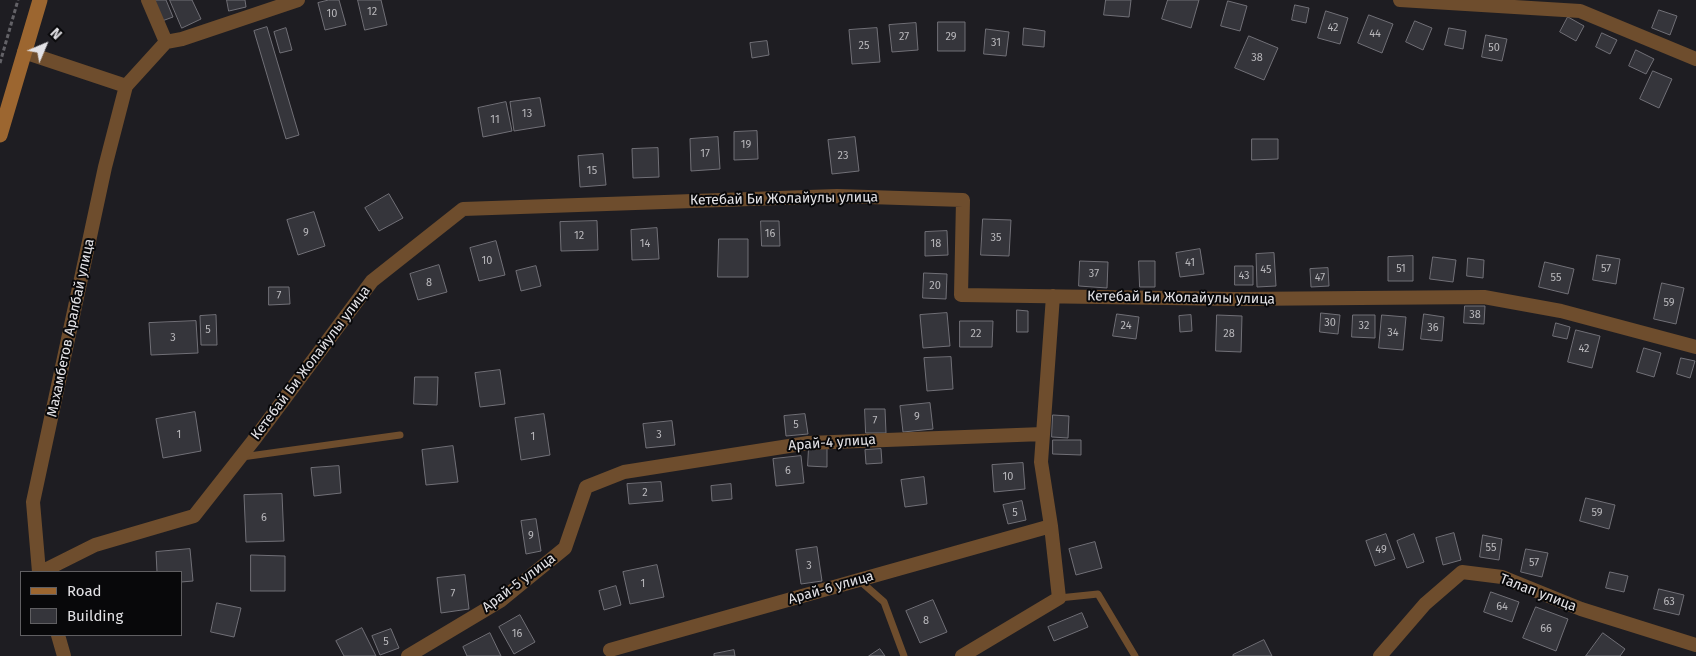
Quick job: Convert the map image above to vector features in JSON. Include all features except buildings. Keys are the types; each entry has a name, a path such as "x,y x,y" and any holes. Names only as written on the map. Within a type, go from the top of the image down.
{"street":[{"path":"0,135 40,0"},
{"path":"148,0 166,42"},
{"path":"24,52 126,86 166,42 182,39 298,0"},
{"path":"1400,0 1567,5 1696,60"},
{"name":"Махамбетов Аралбай улица","path":"40,571 33,502 105,167 126,86"},
{"name":"Кетебай Би Жолайулы улица","path":"42,571 96,545 194,516 240,458 372,281 463,209 838,196 963,200 961,295 1236,299 1484,297 1561,311 1696,348"},
{"path":"962,656 1059,598 1052,526 1041,462 1054,296"},
{"name":"Арай-4 улица","path":"624,472 808,443 1043,434"},
{"name":"Арай-5 улица","path":"408,656 500,601 565,548 586,486 624,472"},
{"name":"Арай-6 улица","path":"610,650 1052,526"},
{"name":"Талап улица","path":"1380,656 1425,604 1462,572 1502,577 1581,609 1696,645"},
{"path":"58,636 64,656"}],"lane":[{"path":"240,458 400,435"},
{"path":"859,580 884,602 904,656"},
{"path":"1059,598 1098,594 1135,656"}],"path":[{"path":"0,63 18,0"}]}
